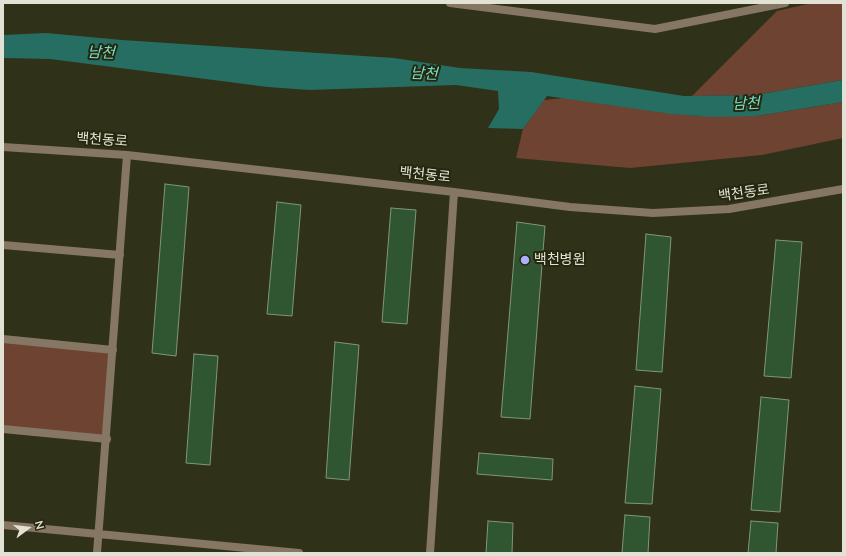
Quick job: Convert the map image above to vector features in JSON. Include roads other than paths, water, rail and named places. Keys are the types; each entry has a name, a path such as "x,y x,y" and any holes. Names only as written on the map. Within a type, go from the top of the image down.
{"street":[{"path":"450,3 655,29 779,4"},
{"name":"백천동로","path":"3,147 127,155 454,192 570,207 653,214 729,209 843,189"},
{"path":"97,553 107,439 127,155"},
{"path":"430,553 454,192"},
{"path":"3,245 120,255"},
{"path":"3,339 113,350"},
{"path":"3,429 107,439"},
{"path":"3,525 299,553"}],"water":[{"name":"남천","path":"46,33 122,40 394,58 460,68 531,72 684,96 755,95 843,80 843,102 757,116 714,117 672,114 547,96 523,129 488,128 499,109 498,91 456,85 309,90 268,87 50,59 3,58 3,35"}],"place":[{"name":"백천병원","path":"525,260"}]}
